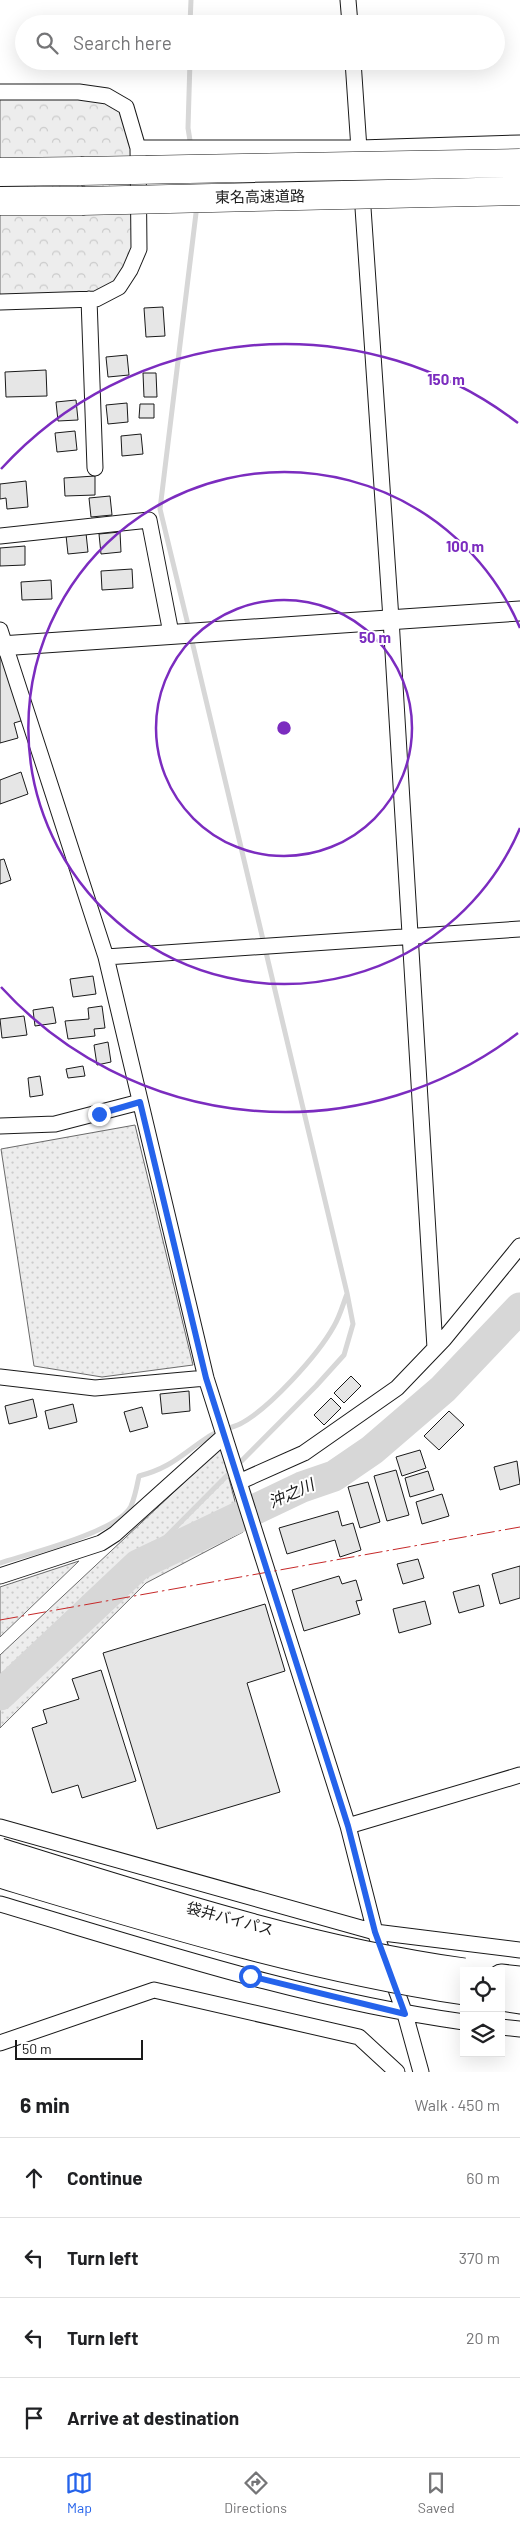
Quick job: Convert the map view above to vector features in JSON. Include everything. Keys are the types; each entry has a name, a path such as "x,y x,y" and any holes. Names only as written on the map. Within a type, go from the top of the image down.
{"highway":[{"name":"東名高速道路","path":"0,172 520,163"},
{"name":"東名高速道路","path":"0,201 82,201 520,191"},
{"name":"袋井バイパス","path":"0,1851 232,1921 367,1955 460,1970"},
{"name":"袋井バイパス","path":"0,1875 225,1942 367,1975 460,1991"},
{"path":"505,1977 520,1979"},
{"path":"505,1999 520,2001"}],"street":[{"path":"348,0 349,15"},
{"path":"354,70 391,619 436,1348"},
{"path":"0,92 79,92 107,96 126,108 138,148 139,249 130,270 119,287 96,298 0,302"},
{"path":"138,148 360,148 520,143"},
{"path":"89,299 95,468"},
{"path":"0,536 149,520 174,633"},
{"path":"421,2072 405,2014 375,1932 348,1826 206,1378 106,957 2,640 174,633 520,611"},
{"path":"106,957 520,929"},
{"path":"0,1126 55,1124 140,1102"},
{"path":"239,1482 304,1453 398,1388 436,1348 520,1246"},
{"path":"0,1377 95,1388 206,1378"},
{"path":"0,1576 101,1543 115,1534 224,1436"},
{"path":"348,1826 520,1775"},
{"path":"0,1827 375,1932 520,1950"},
{"path":"0,1904 250,1976 405,2014 460,2021"},
{"path":"0,2043 154,1990 359,2037 397,2072"},
{"path":"505,2027 520,2029"}],"green space":[{"path":"0,92 107,96 129,119 139,249 119,287 96,299 0,302"},
{"path":"135,1125 193,1365 102,1377 34,1366 1,1149"},
{"path":"221,1448 243,1532 146,1583 0,1728 0,1655"},
{"path":"79,1561 0,1637 0,1587"}],"building":[{"path":"163,307 165,336 146,337 144,308"},
{"path":"127,355 129,375 108,377 106,357"},
{"path":"46,370 47,396 6,397 5,372"},
{"path":"143,373 156,373 157,397 144,397"},
{"path":"76,400 78,420 58,421 56,402"},
{"path":"127,403 128,422 108,424 106,405"},
{"path":"140,404 154,404 154,418 139,418"},
{"path":"75,431 77,450 57,452 55,433"},
{"path":"141,434 143,454 122,456 121,436"},
{"path":"95,476 95,495 65,496 64,478"},
{"path":"26,481 28,507 7,509 6,498 0,499 0,484"},
{"path":"110,496 112,515 91,517 89,498"},
{"path":"120,532 121,552 101,554 99,534"},
{"path":"86,533 88,552 68,554 66,535"},
{"path":"25,546 25,565 0,566 0,548"},
{"path":"132,569 133,588 102,590 101,571"},
{"path":"51,580 52,599 22,600 21,582"},
{"path":"0,654 24,720 14,723 18,738 0,743"},
{"path":"21,772 28,794 0,804 0,780"},
{"path":"4,859 11,880 0,884 0,860"},
{"path":"93,976 96,994 73,997 70,979"},
{"path":"102,1006 105,1028 94,1029 95,1036 68,1039 65,1021 89,1019 88,1008"},
{"path":"53,1007 56,1023 35,1026 33,1010"},
{"path":"24,1016 27,1035 2,1038 0,1019"},
{"path":"108,1042 111,1062 97,1065 94,1045"},
{"path":"83,1066 85,1076 68,1078 66,1069"},
{"path":"40,1076 43,1095 30,1097 28,1078"},
{"path":"351,1376 361,1386 344,1403 334,1393"},
{"path":"189,1391 190,1411 162,1414 160,1394"},
{"path":"331,1398 341,1408 324,1425 314,1415"},
{"path":"33,1399 37,1417 9,1424 5,1406"},
{"path":"73,1404 77,1422 49,1429 45,1411"},
{"path":"142,1407 148,1427 130,1432 124,1412"},
{"path":"449,1411 464,1425 439,1450 424,1436"},
{"path":"420,1450 426,1468 402,1476 396,1457"},
{"path":"517,1461 520,1484 500,1490 494,1467"},
{"path":"396,1470 409,1515 387,1521 374,1476"},
{"path":"428,1471 434,1490 410,1497 405,1478"},
{"path":"368,1482 380,1522 360,1528 348,1487"},
{"path":"442,1494 449,1516 422,1524 416,1502"},
{"path":"338,1511 342,1526 353,1523 361,1550 340,1557 335,1540 287,1554 279,1528"},
{"path":"418,1559 424,1578 403,1584 397,1564"},
{"path":"520,1566 520,1598 500,1604 492,1574"},
{"path":"339,1576 342,1584 356,1580 362,1600 356,1601 360,1614 304,1631 292,1590"},
{"path":"479,1585 484,1606 459,1613 453,1592"},
{"path":"425,1601 431,1624 399,1633 393,1609"},
{"path":"265,1604 285,1671 247,1683 280,1792 157,1829 103,1653"},
{"path":"101,1670 136,1781 82,1798 78,1785 52,1793 32,1728 47,1723 43,1710 79,1699 72,1679"}],"waterway":[{"path":"190,15 191,0"},
{"path":"190,70 188,128 191,147"},
{"path":"189,629 160,509 197,205"},
{"path":"138,1565 316,1386 344,1355 353,1324 191,637"},
{"path":"0,1563 71,1541 109,1525 123,1516 131,1506 139,1476 168,1465 212,1435 252,1417 292,1380 317,1351 336,1322 347,1294"},
{"name":"沖之川","path":"0,1695 138,1565 302,1487 334,1476 372,1450 443,1389 520,1308"}],"power":[{"path":"0,1620 520,1527"}],"route":[{"path":"99,1114 140,1102 206,1378 348,1826 375,1932 405,2014 250,1976"}]}
